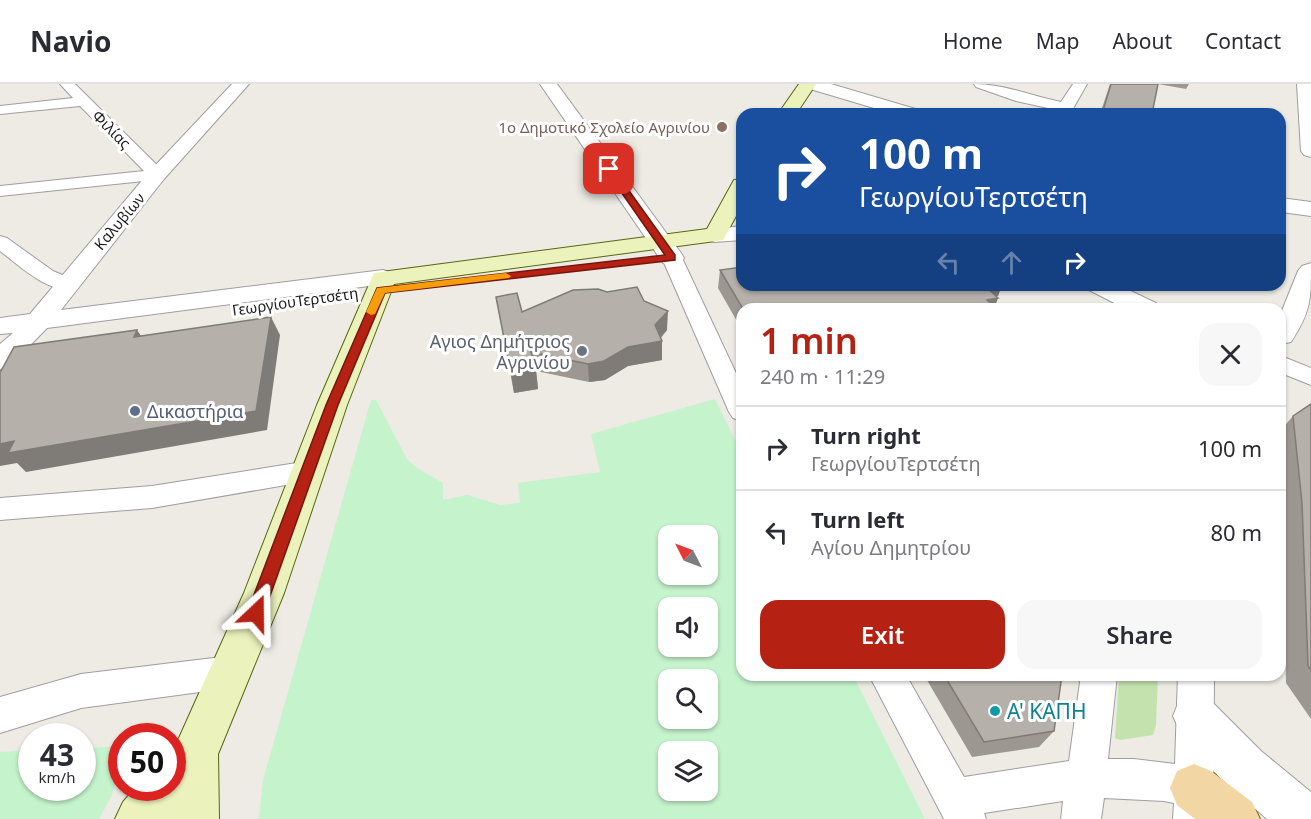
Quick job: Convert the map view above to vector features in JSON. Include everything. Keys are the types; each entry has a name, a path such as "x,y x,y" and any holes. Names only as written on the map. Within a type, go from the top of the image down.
{"main road":[{"path":"791,108 808,84"},
{"path":"732,243 736,220"},
{"name":"ΓεωργίουΤερτσέτη","path":"382,284 732,243"},
{"path":"186,758 230,672 264,593 332,405 382,284"},
{"path":"186,796 194,819"},
{"path":"140,819 155,801"},
{"path":"1193,804 1234,819"}],"street":[{"name":"Φιλίας","path":"67,84 157,175"},
{"name":"Καλυβίων","path":"0,360 33,328 157,175 241,84"},
{"path":"548,84 666,250 736,396"},
{"path":"813,84 893,108"},
{"path":"981,84 1057,108"},
{"path":"1065,108 1080,84"},
{"path":"1305,84 1310,142"},
{"path":"0,110 84,101"},
{"path":"0,191 157,175"},
{"path":"1286,206 1311,209"},
{"path":"0,242 46,275 67,284"},
{"path":"1286,328 1311,271"},
{"name":"ΓεωργίουΤερτσέτη","path":"33,328 382,284"},
{"path":"1109,291 1131,303"},
{"path":"0,326 33,328"},
{"path":"0,339 33,328"},
{"path":"1286,366 1311,377"},
{"path":"0,509 153,497 309,471"},
{"path":"0,715 81,691 230,672"},
{"path":"890,681 960,809 1087,779 1151,779 1193,804 1196,696"},
{"path":"1081,819 1098,681"},
{"path":"1196,696 1244,768 1305,819"}],"green space":[{"path":"715,399 736,442 736,681 856,681 925,819 259,819 263,780 371,400 376,400 407,459 417,468 443,483 443,500 467,495 500,505 520,503 518,483 600,472 591,434"},
{"path":"1119,681 1158,681 1156,725 1153,735 1120,740 1115,738"},
{"path":"108,747 109,801 99,819 0,819 0,752 18,751 18,801 96,801 96,748"}],"building":[{"path":"1111,84 1158,84 1153,108 1104,108"},
{"path":"736,268 736,291 990,291 998,298 987,300 990,303 739,303 720,270"},
{"name":"Αγιος Δημήτριος Αγρινίου","path":"637,287 644,301 668,311 655,325 662,341 628,347 604,361 588,364 531,352 536,370 511,374 496,297 517,293 522,312 573,290 598,289 607,292"},
{"name":"Δικαστήρια","path":"271,317 256,411 8,453 14,441 0,444 0,371 14,347 137,330 134,337"},
{"path":"1311,404 1311,670 1308,666 1302,503 1293,416"},
{"name":"Α' ΚΑΠΗ","path":"948,681 1061,681 1054,731 984,742"}],"slow traffic":[{"path":"371,312 380,290 506,276"}],"place":[{"name":"1ο Δημοτικό Σχολείο Αγρινίου","path":"722,127"},
{"name":"Αγιος Δημήτριος Αγρινίου","path":"582,351"},
{"name":"Δικαστήρια","path":"135,411"},
{"name":"Α' ΚΑΠΗ","path":"995,711"}],"route":[{"path":"256,613 332,405 380,290 672,258 609,169"}]}
